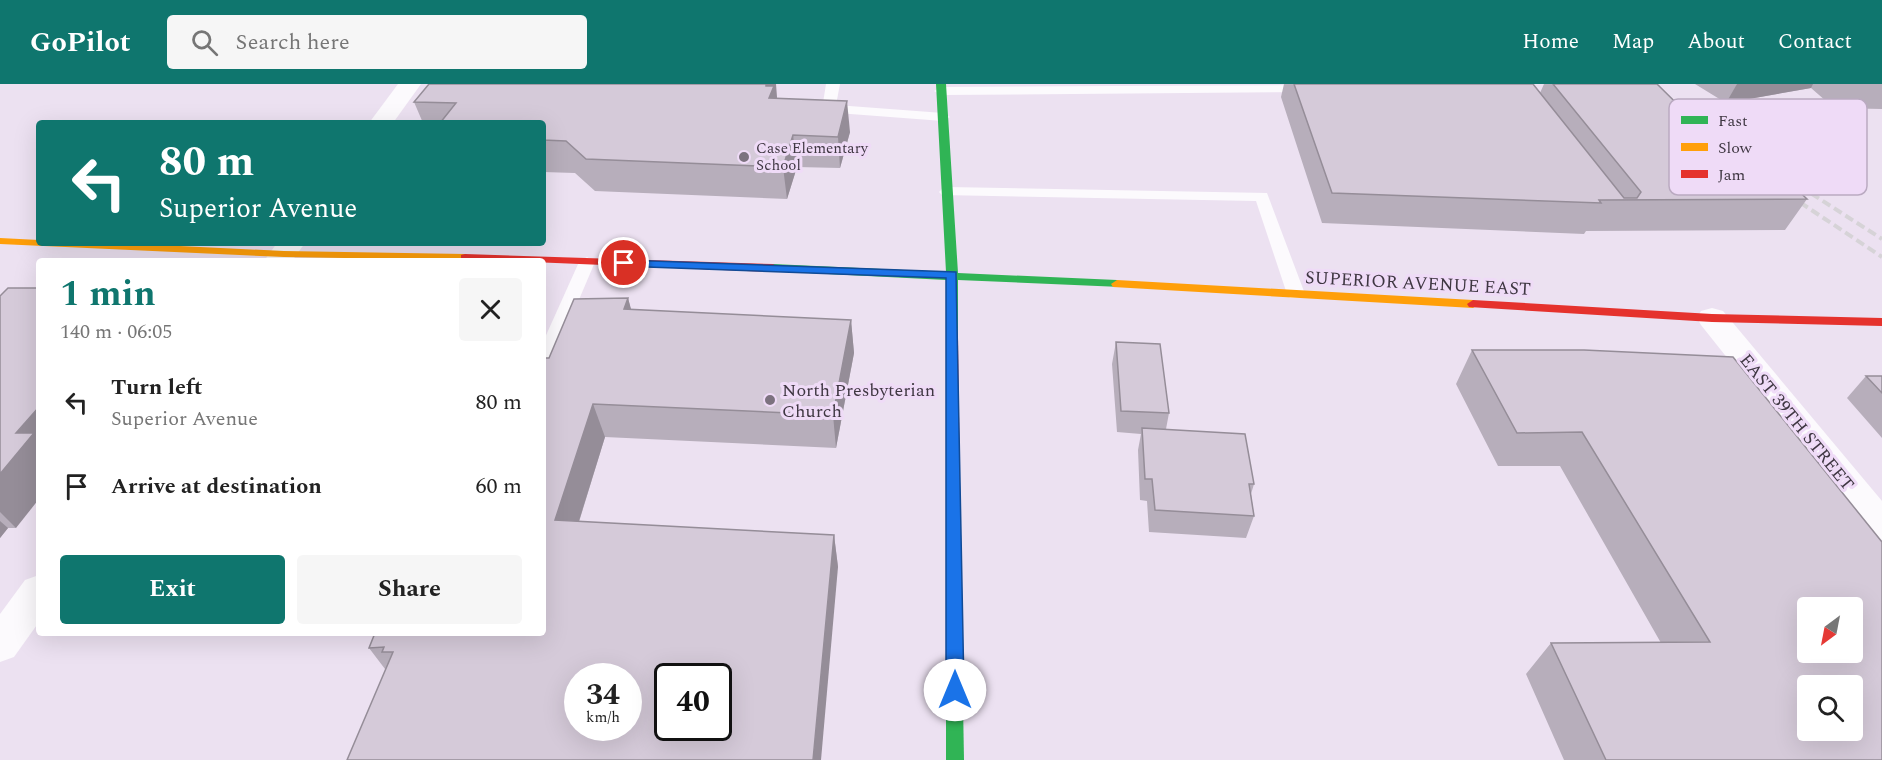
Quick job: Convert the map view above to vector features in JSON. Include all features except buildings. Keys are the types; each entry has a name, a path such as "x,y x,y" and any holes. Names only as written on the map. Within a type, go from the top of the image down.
{"main road":[{"path":"941,87 952,275 956,760"},
{"path":"0,241 36,243"},
{"name":"SUPERIOR AVENUE EAST","path":"117,246 482,258"},
{"name":"SUPERIOR AVENUE EAST","path":"546,260 952,275 1712,318 1882,322"}],"street":[{"path":"383,120 410,84"},
{"name":"EAST 39TH STREET","path":"1712,318 1882,526"},
{"path":"0,645 36,595"}],"lane":[{"path":"833,84 829,110 943,117"},
{"path":"941,87 1317,89"},
{"path":"947,192 1262,196 1296,294"},
{"path":"546,356 587,262"}],"railway":[{"path":"1641,84 1669,102"},
{"path":"1789,195 1882,257"},
{"path":"1814,195 1882,239"}],"traffic: fast":[{"path":"941,84 952,275 952,338"},
{"path":"773,268 1117,284"},
{"path":"954,648 955,760"}],"traffic: slow":[{"path":"0,241 36,243"},
{"path":"111,246 284,254 465,257"},
{"path":"1117,284 1473,304"}],"traffic: jam":[{"path":"465,257 493,258"},
{"path":"546,260 773,268"},
{"path":"1473,304 1712,318 1882,322"},
{"path":"952,338 954,648"}],"place":[{"name":"Case Elementary School","path":"744,157"},
{"name":"North Presbyterian Church","path":"770,400"}],"route":[{"path":"624,263 952,275 955,690"}]}
